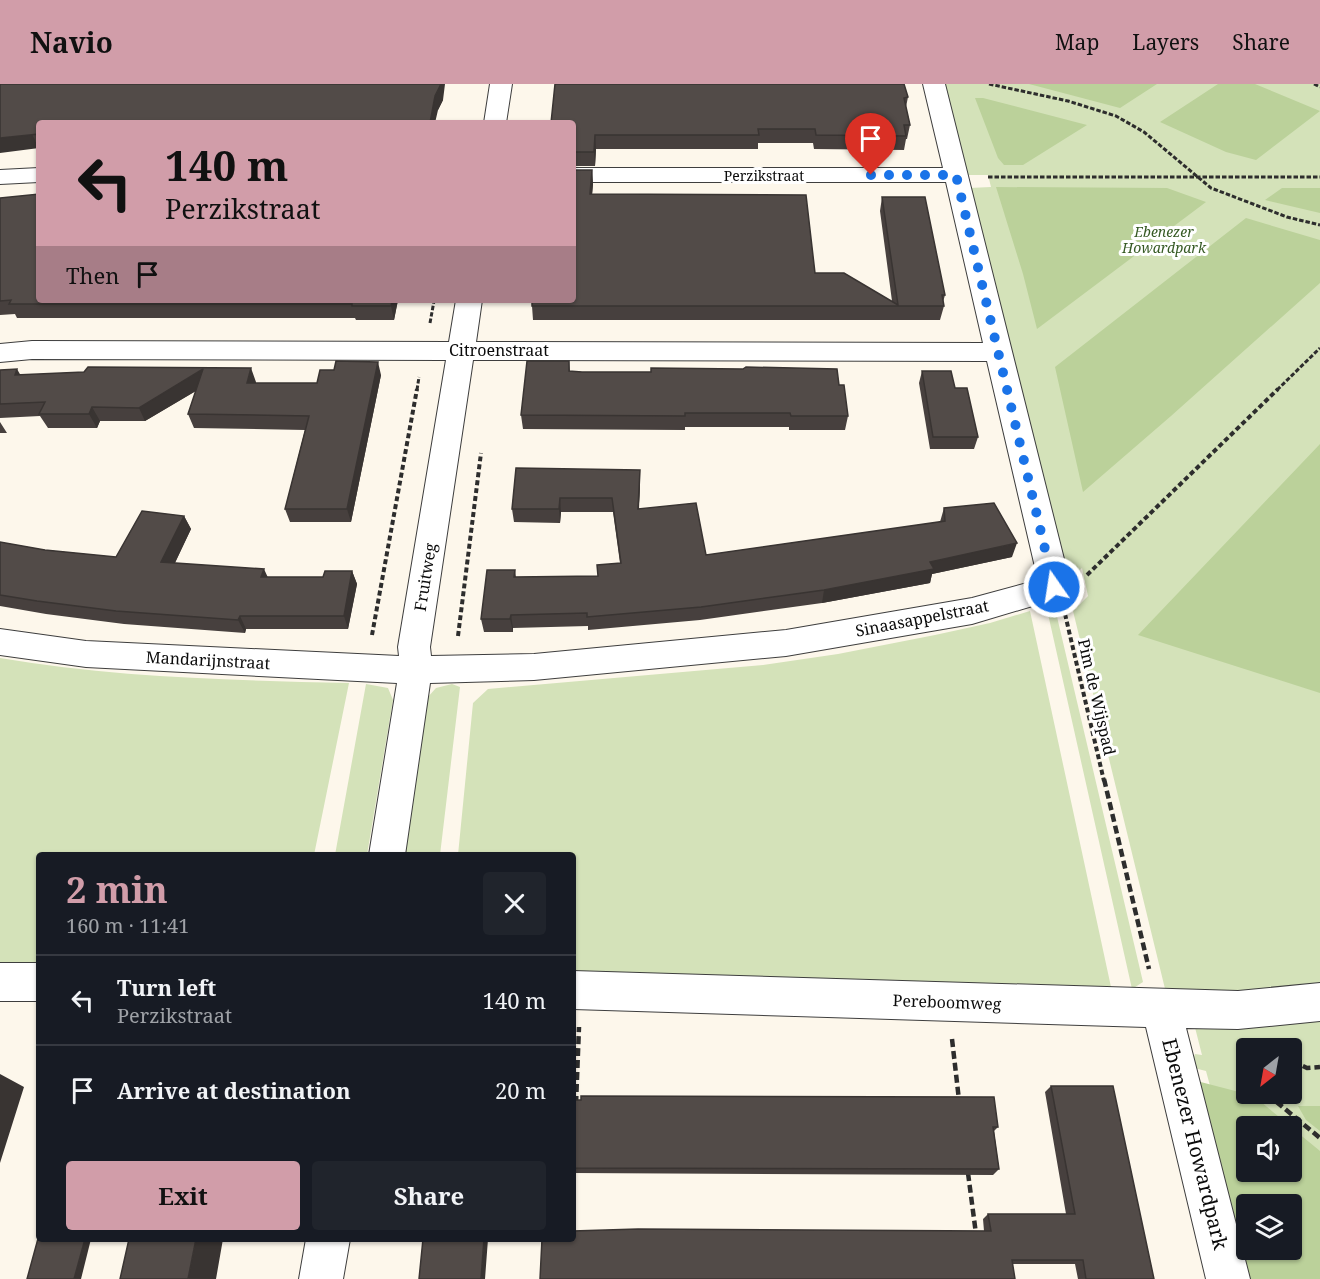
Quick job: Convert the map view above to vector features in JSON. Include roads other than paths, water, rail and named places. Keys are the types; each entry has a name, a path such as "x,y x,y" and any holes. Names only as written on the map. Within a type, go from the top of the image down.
{"street":[{"path":"495,120 501,84"},
{"name":"Sinaasappelstraat","path":"416,670 534,667 786,643 972,611 1054,587 934,84"},
{"path":"0,177 36,175"},
{"name":"Perzikstraat","path":"576,175 956,176"},
{"name":"Fruitweg","path":"387,852 416,670 414,647 469,303"},
{"name":"Citroenstraat","path":"0,353 43,350 998,352"},
{"name":"Mandarijnstraat","path":"0,642 86,654 416,670"},
{"path":"0,982 36,982"},
{"name":"Pereboomweg","path":"577,990 1162,1009 1238,1010 1320,1002"},
{"name":"Ebenezer Howardpark","path":"1162,1009 1228,1279"},
{"path":"321,1279 327,1242"}]}
